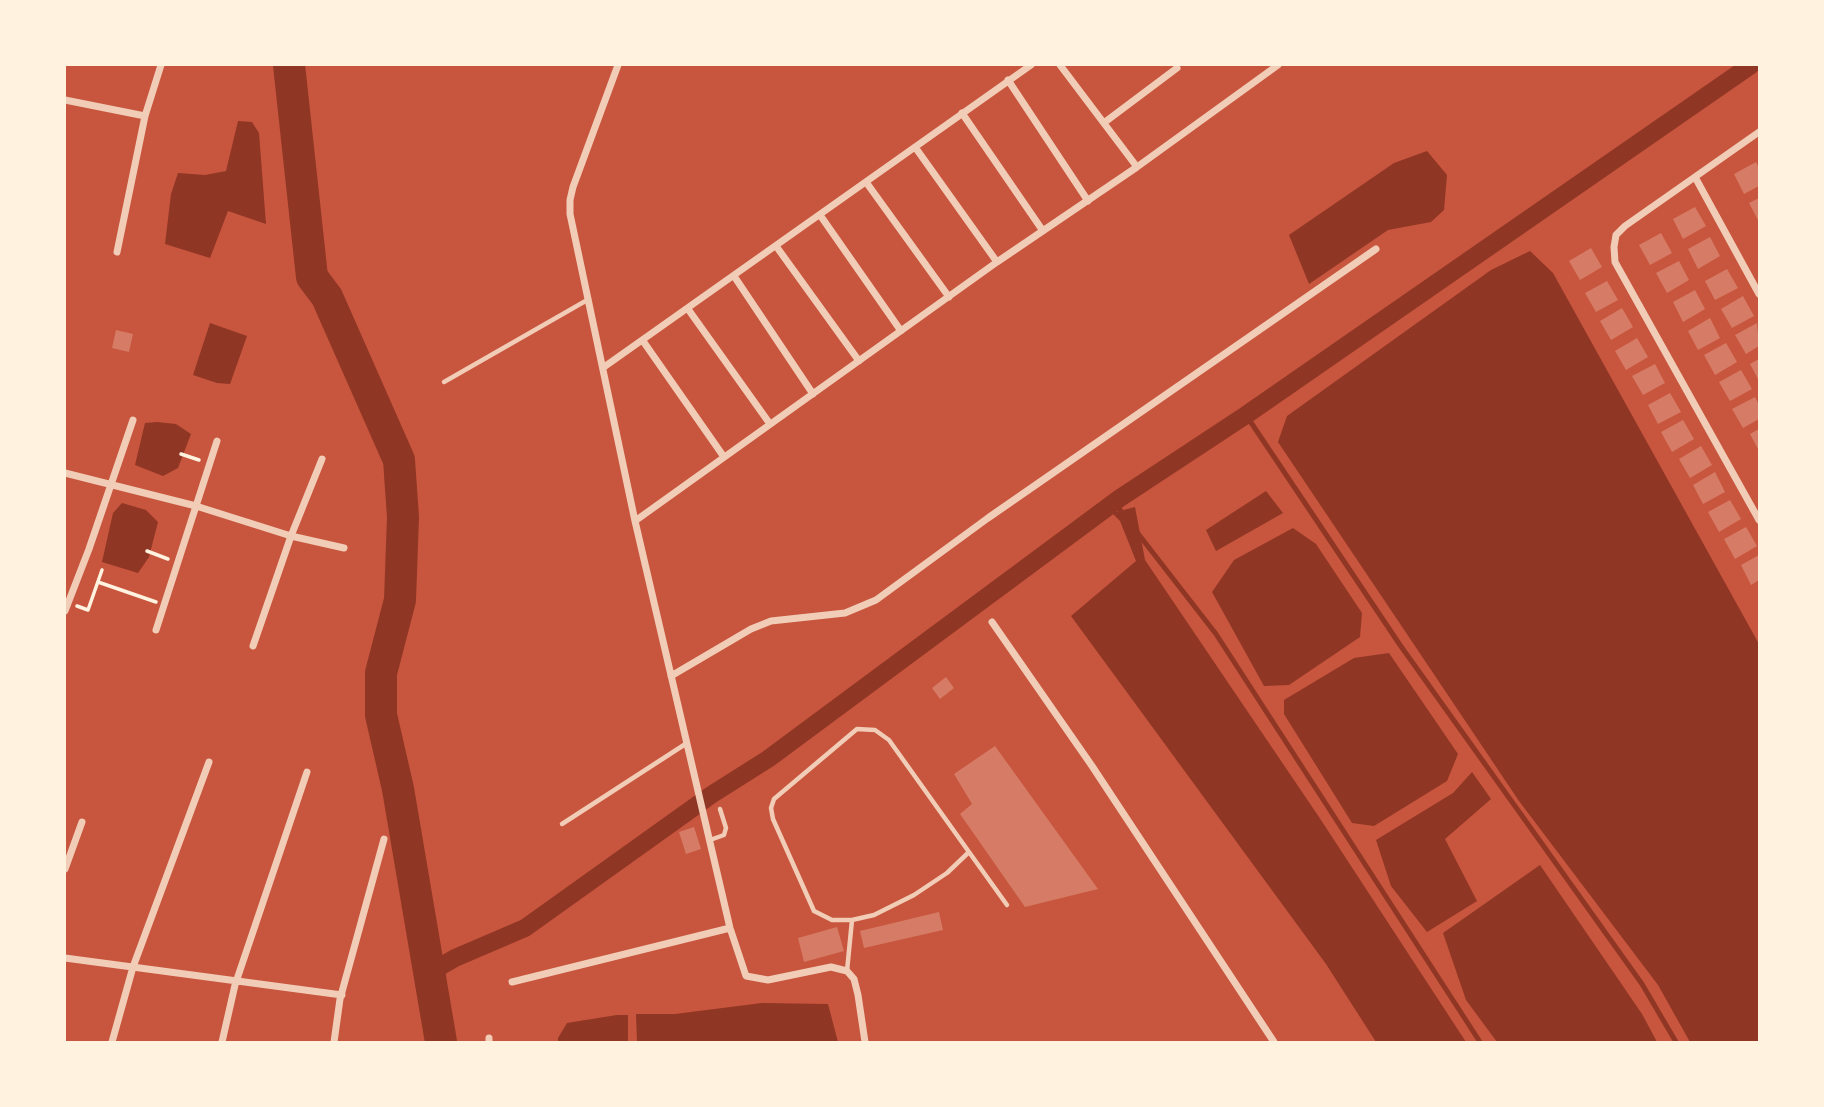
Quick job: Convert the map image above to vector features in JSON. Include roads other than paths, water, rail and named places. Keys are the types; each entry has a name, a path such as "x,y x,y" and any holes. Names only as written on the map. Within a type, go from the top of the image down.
{"street":[{"path":"117,252 145,116 160,65"},
{"path":"618,65 570,200 570,214 635,521 730,928 746,976 768,980 831,967 847,971 854,979 865,1042"},
{"path":"604,368 1031,65"},
{"path":"1060,65 1137,167"},
{"path":"635,521 1278,65"},
{"path":"1105,122 1177,68"},
{"path":"1007,80 1088,201"},
{"path":"65,100 145,116"},
{"path":"962,113 1043,231"},
{"path":"1759,132 1625,226 1616,235 1615,262 1759,520"},
{"path":"915,147 997,262"},
{"path":"1695,177 1759,294"},
{"path":"866,182 949,296"},
{"path":"820,215 901,331"},
{"path":"776,246 859,361"},
{"path":"671,676 751,629 771,621 845,613 876,600 988,518 1376,248"},
{"path":"734,276 813,394"},
{"path":"688,309 770,425"},
{"path":"643,341 724,457"},
{"path":"66,607 113,484 133,420"},
{"path":"156,630 217,441"},
{"path":"253,646 291,536 322,459"},
{"path":"65,473 196,506 291,536 344,548"},
{"path":"992,622 1100,778 1274,1042"},
{"path":"112,1042 133,967 209,762"},
{"path":"222,1042 237,981 307,772"},
{"path":"65,869 82,822"},
{"path":"334,1042 342,995 384,839"},
{"path":"512,982 730,928"},
{"path":"65,958 342,995"}],"lane":[{"path":"444,382 590,299"},
{"path":"969,852 947,873 914,895 874,915 852,920 832,920 814,911 773,819 771,808 774,799 857,729 874,730 889,740 1007,905"},
{"path":"562,824 687,743"},
{"path":"709,841 724,835 726,828 720,808"},
{"path":"847,971 852,920"}],"waterway":[{"path":"289,65 312,277 327,297 399,460 403,517 400,600 381,673 381,715 398,789 441,1042"},
{"path":"429,973 455,958 525,928 711,795 768,759 1120,498 1246,415 1751,65"},
{"path":"1246,415 1400,645 1642,984 1676,1042"},
{"path":"1114,502 1124,515"},
{"path":"1136,531 1216,634 1480,1042"}]}
